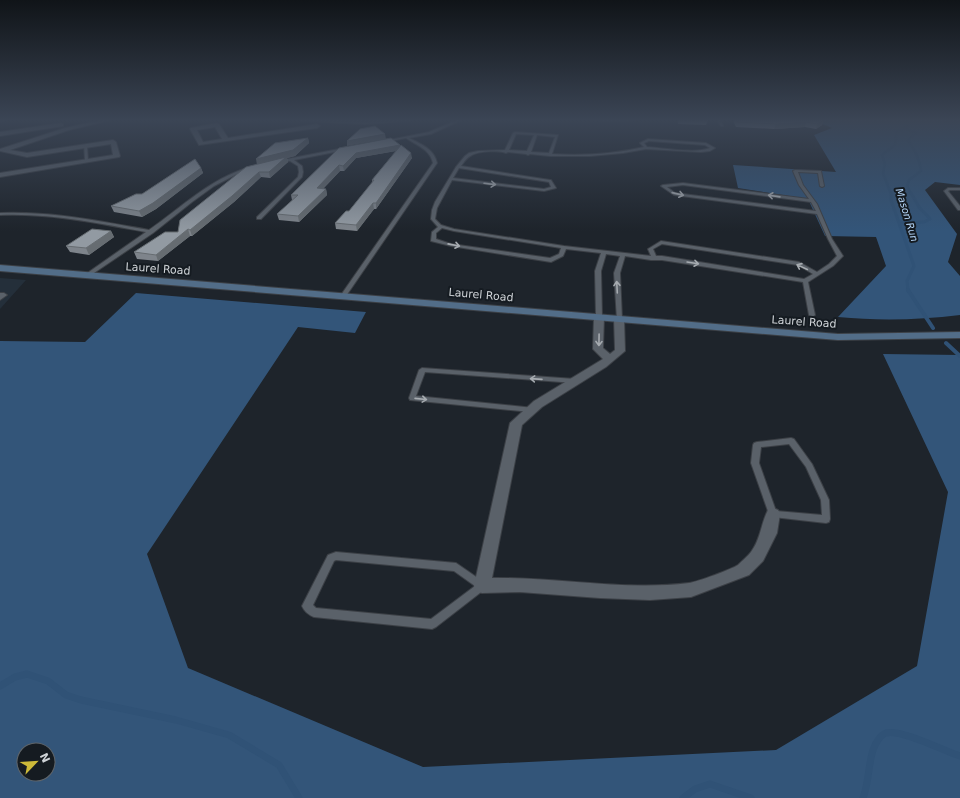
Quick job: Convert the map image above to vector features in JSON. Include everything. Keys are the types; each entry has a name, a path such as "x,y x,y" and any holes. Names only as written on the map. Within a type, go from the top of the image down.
{"main road":[{"name":"Laurel Road","path":"0,268 838,337 960,335"}],"street":[{"path":"0,175 115,156"},
{"path":"599,317 598,349 609,359"},
{"path":"619,319 620,351 538,404 516,423 482,586 520,585 600,591 650,592 691,590 742,570 758,556 769,533 773,514"}],"lane":[{"path":"275,162 305,156"},
{"path":"344,296 435,162 433,156"},
{"path":"467,156 462,160 434,208 433,218 442,226 454,230 564,247 623,255 662,258 805,281 831,265 840,256 830,239 813,201 801,185 795,171 820,172 822,186"},
{"path":"259,218 300,177 300,166 290,159"},
{"path":"88,275 150,232 218,181 234,173 254,167"},
{"path":"452,179 544,190 554,188 550,180 458,167"},
{"path":"813,201 683,184 663,186 674,194 819,213"},
{"path":"960,189 949,189 946,191 960,209"},
{"path":"0,214 74,218 150,232"},
{"path":"442,226 434,232 433,240 451,245 551,260 561,255 564,247"},
{"path":"654,258 650,248 662,242 799,264 817,274"},
{"path":"599,317 598,271 604,252"},
{"path":"619,319 617,273 623,255"},
{"path":"805,281 812,315"},
{"path":"0,295 4,295 0,298"},
{"path":"531,410 412,398 422,370 575,381"},
{"path":"791,441 809,466 825,500 826,519 773,514 755,462 757,445 791,441"},
{"path":"336,556 456,567 482,586 432,624 314,612 307,606 331,558 336,556"}],"shaded area":[{"path":"827,156 960,156 960,185 935,182 925,190 957,234 948,262 960,276 960,315 899,319 838,317 886,266 876,237 825,236 808,199 738,188 733,165 836,172"},
{"path":"0,278 26,280 0,309"},
{"path":"136,293 366,312 355,333 298,327 147,554 188,668 423,767 776,750 917,666 948,492 883,354 960,355 960,798 0,798 0,341 85,342"}],"building":[{"path":"259,156 267,156 256,159"},
{"path":"331,156 353,156 343,166 339,165 317,188 326,189 298,216 277,214 298,195 291,195"},
{"path":"392,156 409,156 376,203 373,203 356,225 335,223 346,211 349,211 374,180 372,180"},
{"path":"286,157 269,172 259,172 190,230 188,229 156,255 134,252 165,232 178,232 180,220 246,167"},
{"path":"195,159 201,168 153,203 139,211 111,206 136,194 142,194"},
{"path":"92,229 111,231 86,248 66,246"}],"waterway":[{"name":"Mason Run","path":"882,156 885,164 883,173 891,194"},
{"path":"911,194 907,186 909,180 921,171 917,156"},
{"path":"900,223 924,222 930,219 919,207 911,193"},
{"name":"Mason Run","path":"891,194 891,200 914,266 907,281 908,291"},
{"name":"Mason Run","path":"908,290 933,328"},
{"name":"Mason Run","path":"946,343 960,356"},
{"path":"0,686 15,677 27,674 48,681 66,695 81,700 176,720 229,735 279,765 299,798"},
{"name":"Mason Run","path":"863,798 873,750 878,740 886,733 902,734 912,737 960,756"},
{"path":"683,798 695,789 710,784 751,798"}]}
